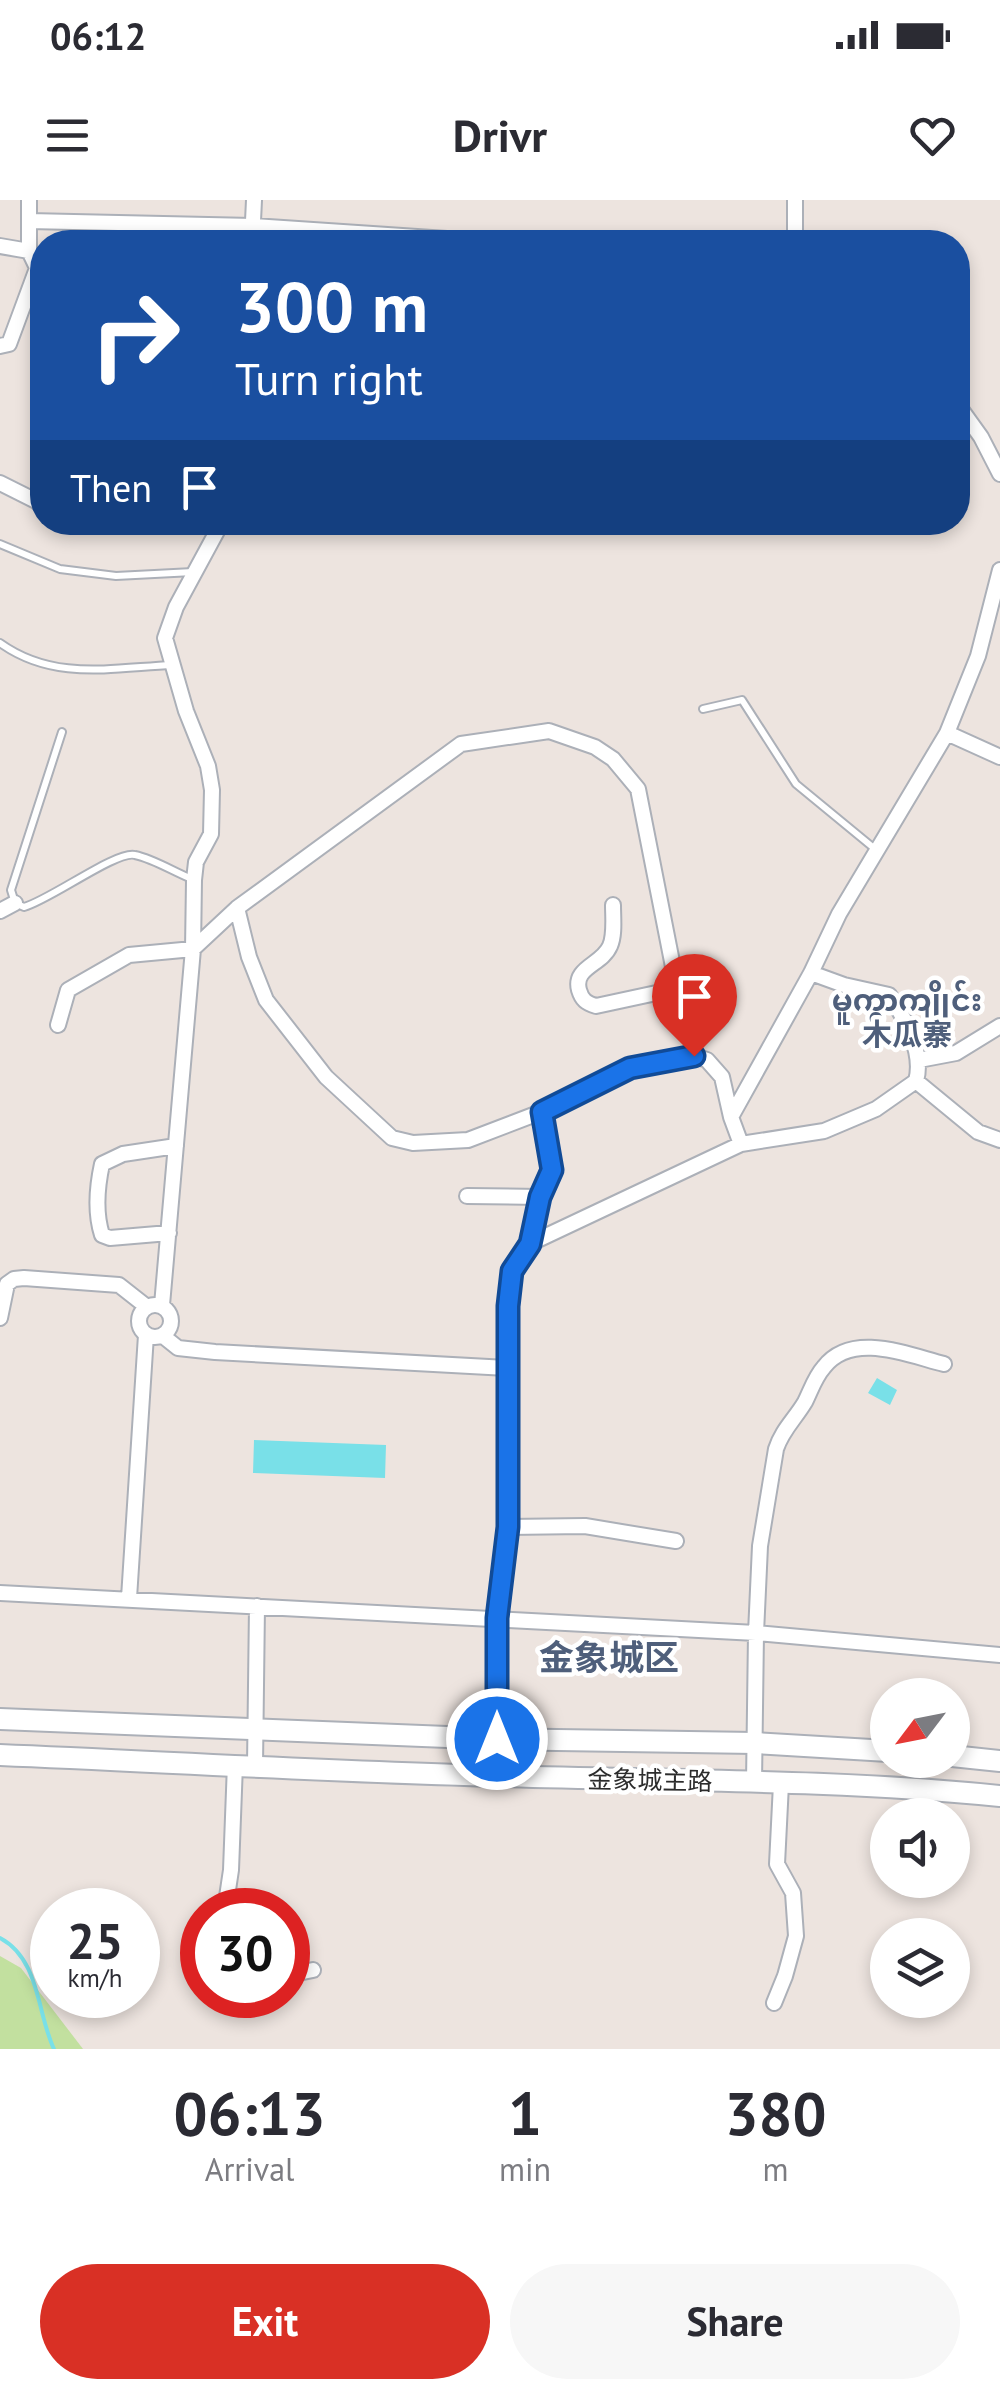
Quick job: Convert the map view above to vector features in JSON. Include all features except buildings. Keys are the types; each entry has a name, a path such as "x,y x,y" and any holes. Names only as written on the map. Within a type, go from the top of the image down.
{"main road":[{"name":"金象城主路","path":"0,1719 870,1750"},
{"name":"金象城主路","path":"0,1755 496,1776 754,1782 997,1796"},
{"path":"970,1758 997,1760 997,1796"}],"street":[{"path":"0,246 29,251 29,200"},
{"path":"252,230 254,200"},
{"path":"795,200 795,230"},
{"path":"29,221 312,230"},
{"path":"0,346 8,344 30,294"},
{"path":"970,420 1000,474"},
{"path":"0,483 30,498"},
{"path":"129,1598 146,1336 138,1320 155,1306 169,1233 194,880 196,862 211,834 208,766 186,711 166,638 176,607 215,535"},
{"path":"731,1118 876,850 946,733 978,656 1000,570"},
{"path":"58,1025 68,990 129,955 192,949 237,908 461,744 549,731 595,747 613,760 638,789 675,977 661,992 596,1006 587,1004 580,995 577,979 608,951 612,940 612,905"},
{"path":"946,733 1000,757"},
{"path":"0,911 15,903"},
{"path":"237,908 249,958 266,1000 326,1077 392,1138 413,1143 468,1140 542,1112 630,1068 694,1056 708,1060 722,1077 741,1144"},
{"path":"530,1244 741,1144 824,1132 876,1109 916,1081 918,1060 901,1013 889,996 812,973"},
{"path":"918,1060 956,1052 1000,1026"},
{"path":"916,1081 978,1132 1000,1140"},
{"path":"496,1776 497,1618 508,1527 508,1306 512,1271 530,1244 540,1197 552,1170 542,1112"},
{"path":"169,1233 110,1238 102,1235 97,1220 99,1177 102,1164 113,1158 176,1146"},
{"path":"467,1196 540,1197"},
{"path":"0,1318 2,1294 14,1278 119,1285 155,1306 172,1322 163,1336"},
{"path":"146,1336 163,1336 178,1348 215,1352 507,1368"},
{"path":"754,1782 760,1546 781,1434 802,1407 820,1372 838,1354 872,1346 944,1364"},
{"path":"508,1527 585,1526 676,1542"},
{"path":"0,1593 756,1633 1000,1654"},
{"path":"228,1888 244,1765 254,1729 257,1606"},
{"path":"774,2003 796,1936 793,1893 777,1864 781,1784"},
{"path":"310,1971 314,1970"}],"lane":[{"path":"0,544 60,569 116,576 195,572"},
{"path":"0,643 18,656 61,670 173,664"},
{"path":"703,709 742,700 796,784 876,850"},
{"path":"62,732 11,890 15,903 24,907 38,903 112,860 133,854 194,880"}],"green space":[{"path":"0,1956 21,1968 30,1980 30,2018 59,2018 83,2049 0,2049"}],"water":[{"path":"877,1378 897,1390 890,1405 868,1393"},
{"path":"254,1440 386,1445 385,1478 253,1473"}],"waterway":[{"path":"0,1938 13,1947 30,1973 54,2049"}],"district":[{"name":"မူကွာကျိုင်း 木瓜寨","path":"907,1016"},
{"name":"金象城区","path":"609,1657"}],"route":[{"path":"497,1739 497,1618 508,1527 508,1306 512,1271 530,1244 540,1197 552,1170 542,1112 630,1068 694,1056"}]}
